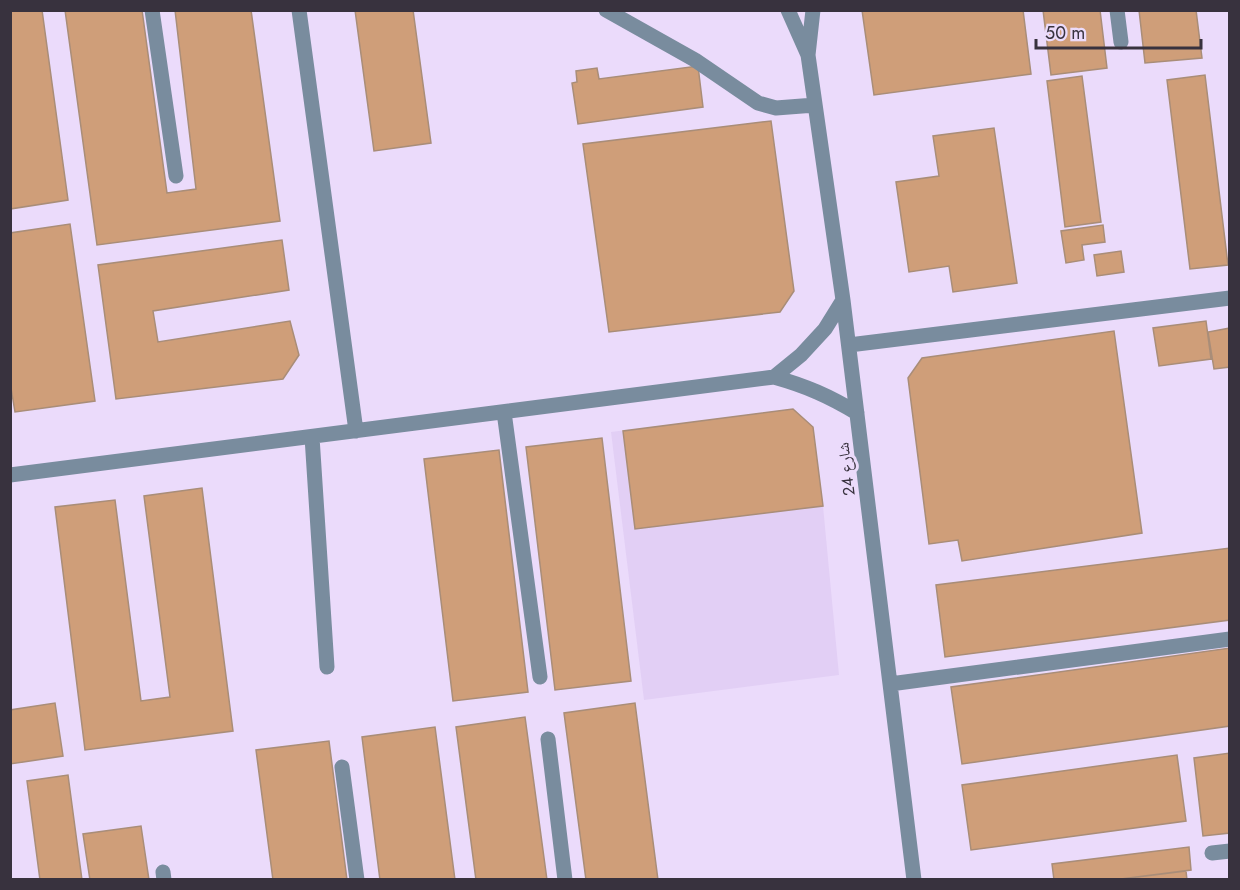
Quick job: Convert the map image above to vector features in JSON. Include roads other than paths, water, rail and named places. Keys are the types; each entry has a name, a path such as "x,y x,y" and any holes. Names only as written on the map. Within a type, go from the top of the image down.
{"street":[{"path":"152,10 176,176"},
{"path":"298,10 356,431"},
{"path":"606,10 695,60 758,103 776,108 815,105"},
{"name":"شارع 24","path":"788,10 808,54"},
{"name":"شارع 24","path":"813,10 808,54 849,345 914,879"},
{"path":"1117,10 1121,42"},
{"path":"849,345 1230,298"},
{"path":"774,377 801,355 825,329 843,300"},
{"path":"10,475 774,377 803,385 857,413"},
{"path":"504,412 540,677"},
{"path":"312,437 327,667"},
{"path":"890,684 1230,639"},
{"path":"548,739 565,879"},
{"path":"342,767 357,879"},
{"path":"1212,853 1230,851"}]}
